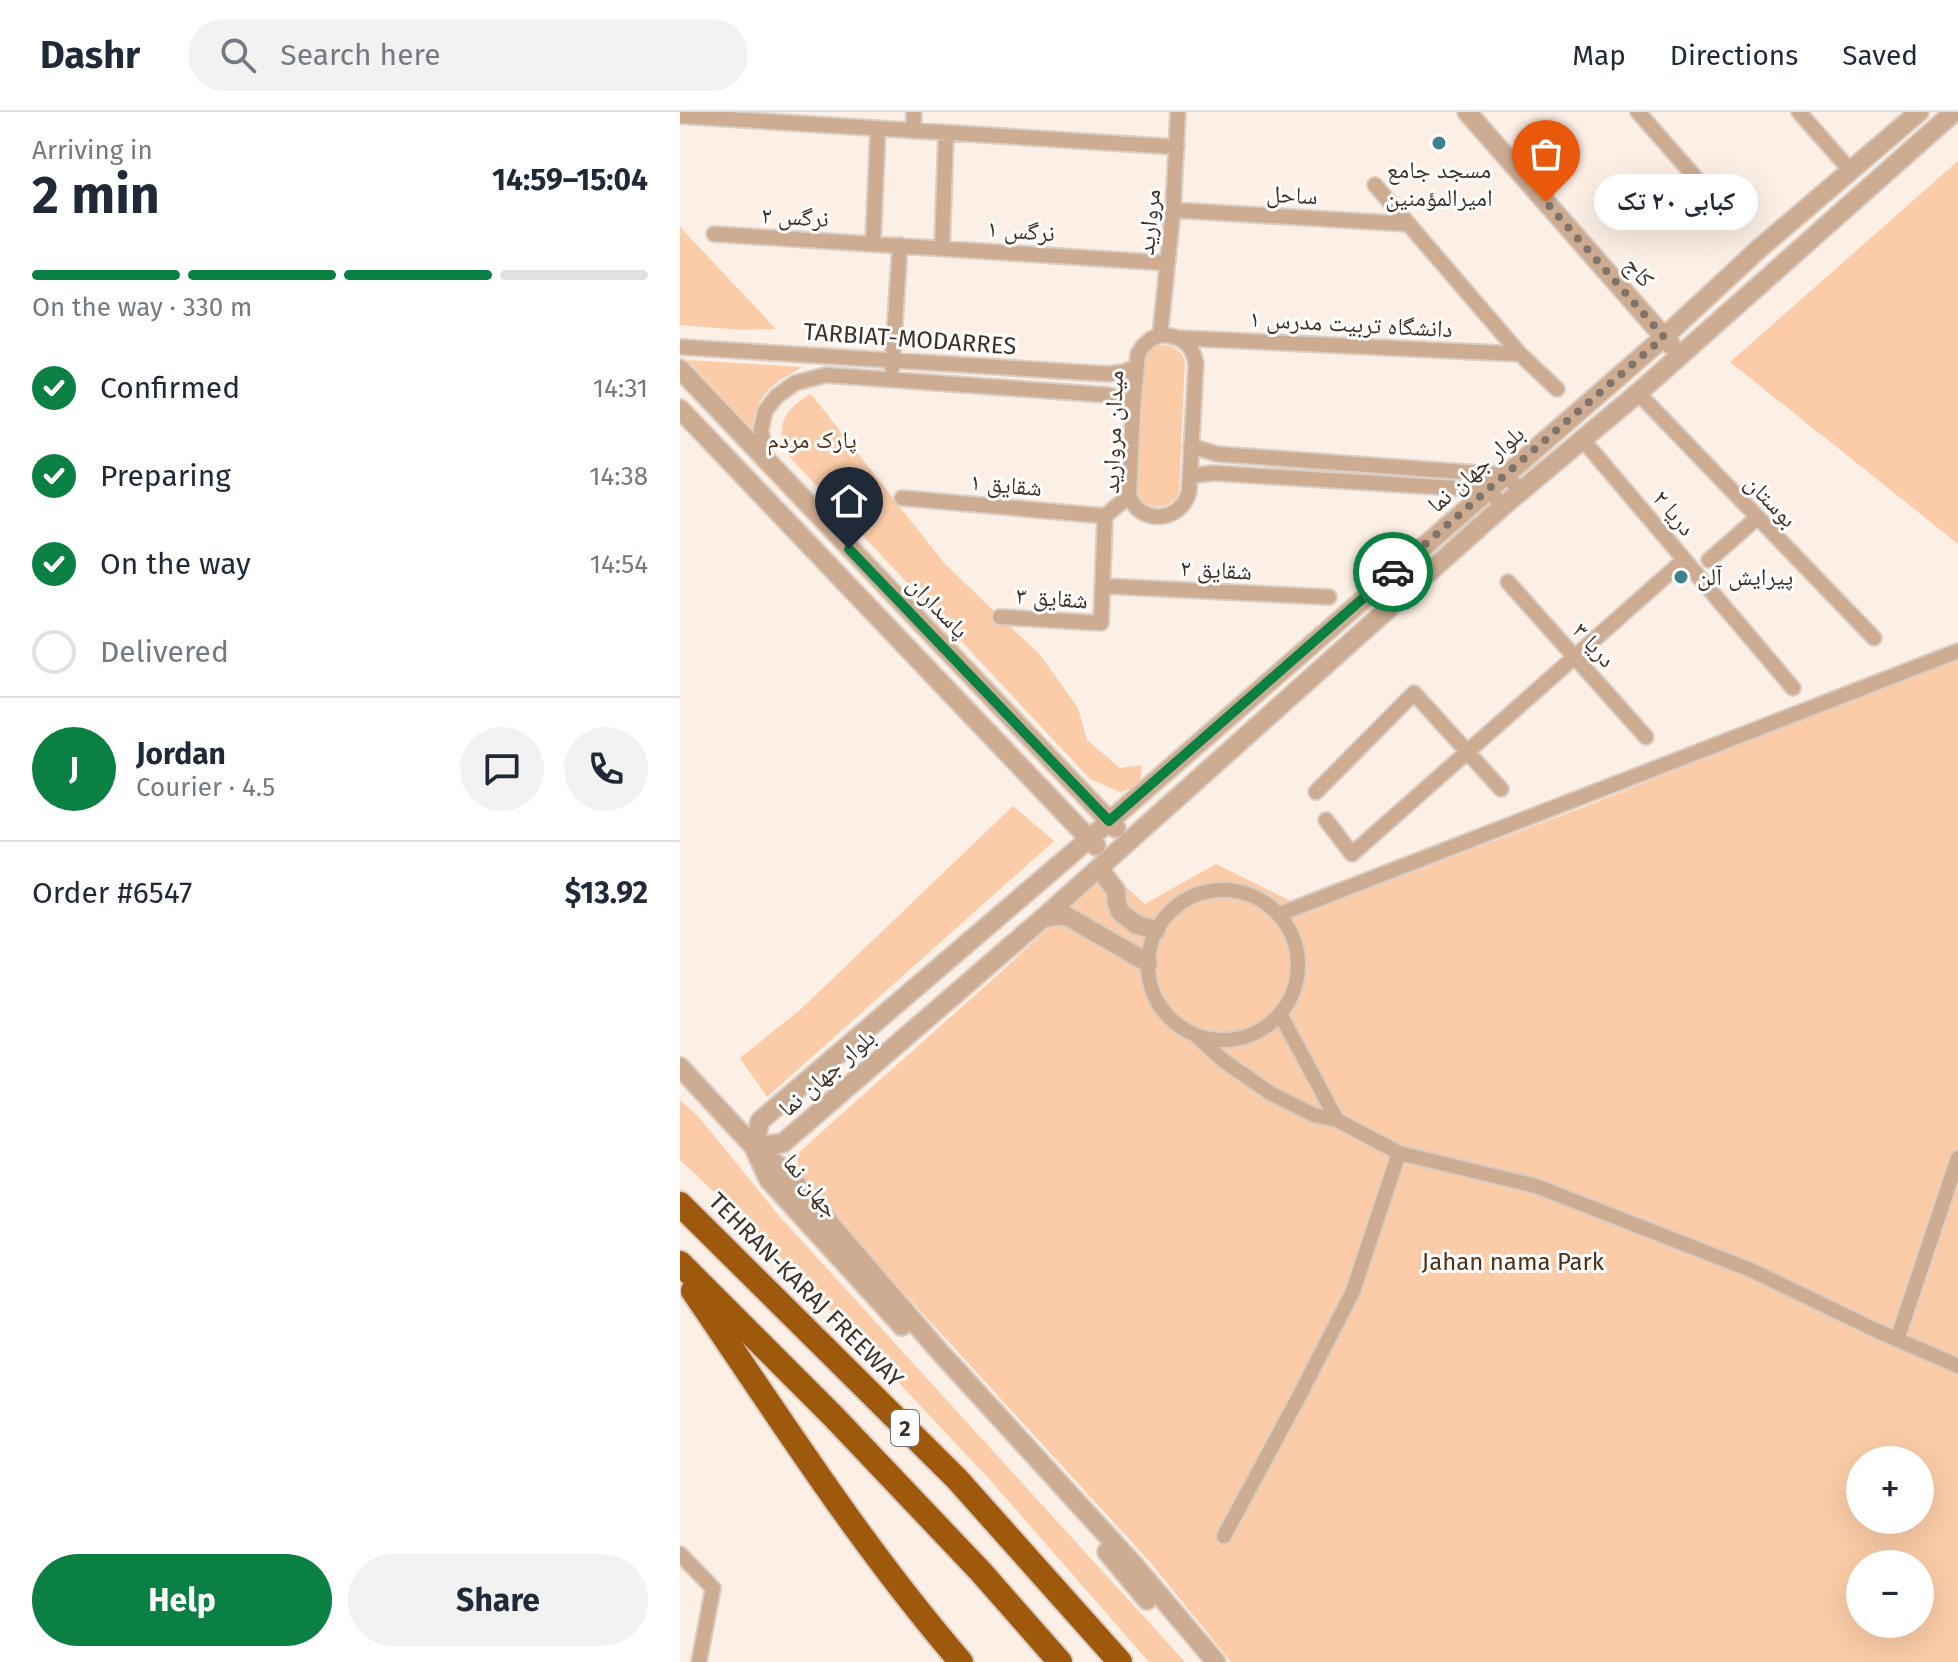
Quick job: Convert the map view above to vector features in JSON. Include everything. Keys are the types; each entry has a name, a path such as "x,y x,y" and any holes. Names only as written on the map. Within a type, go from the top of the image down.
{"highway":[{"name":"TEHRAN-KARAJ FREEWAY","path":"680,1204 957,1479 1120,1662"},
{"name":"2","path":"680,1263 833,1416 981,1572 1060,1662"},
{"path":"680,1273 870,1549 961,1662"}],"street":[{"path":"913,131 914,112"},
{"name":"مروارید","path":"1160,335 1173,210 1178,112"},
{"name":"کاج","path":"1467,112 1680,355"},
{"path":"1638,112 1709,193"},
{"path":"1799,112 1850,170"},
{"name":"بلوار جهان نما","path":"1919,112 1760,248 1664,337 1089,839 760,1121 754,1147 783,1143 1043,918 1503,506 1638,393 1954,112"},
{"path":"680,116 1177,147"},
{"path":"873,243 878,128"},
{"path":"942,248 946,133"},
{"path":"1375,185 1520,354 1557,389"},
{"name":"ساحل","path":"1173,210 1409,224"},
{"name":"نرگس ۲","path":"714,234 873,243"},
{"name":"نرگس ۱","path":"873,243 1167,263"},
{"path":"891,379 900,245"},
{"path":"1160,335 1180,338"},
{"name":"میدان مروارید","path":"1160,335 1151,339 1138,354 1129,496 1132,505 1148,514 1165,517 1174,514 1186,501 1190,476 1196,363 1194,353 1180,338"},
{"name":"۱ دانشگاه تربیت مدرس","path":"1180,338 1520,354"},
{"name":"TARBIAT-MODARRES","path":"680,347 1108,374 1136,367"},
{"name":"پاسداران","path":"680,369 1129,841"},
{"name":"TARBIAT-MODARRES","path":"766,459 761,430 765,411 777,396 795,383 826,375 1108,395 1120,398 1133,407"},
{"name":"بوستان","path":"1638,393 1874,638"},
{"name":"پاسداران","path":"680,409 1089,839 1116,891 1120,912 1137,925 1156,930"},
{"name":"دریا ۲","path":"1583,440 1793,688"},
{"path":"1191,446 1217,454 1505,475 1521,491"},
{"path":"1190,476 1213,473 1488,490 1503,506"},
{"path":"1102,586 1105,516 1129,496"},
{"name":"شقایق ۱","path":"902,498 1105,516"},
{"path":"1709,560 1757,518"},
{"path":"828,565 849,549"},
{"path":"1326,820 1352,854 1684,560"},
{"name":"دریا ۳","path":"1508,582 1646,737"},
{"name":"شقایق ۲","path":"1102,586 1329,597"},
{"name":"شقایق ۳","path":"1000,617 1101,623 1102,586"},
{"path":"1280,914 1958,651"},
{"path":"1316,792 1414,693 1501,789"},
{"path":"1194,1034 1217,1040 1240,1038 1262,1029 1280,1014 1292,996 1298,975 1298,953 1292,933 1280,914 1264,901 1245,892 1224,889 1204,892 1184,900 1168,913 1156,930 1148,963 1151,985 1160,1006 1175,1022 1270,1093 1314,1115 1337,1120 1399,1153 1536,1186 1751,1270 1958,1366"},
{"path":"1043,918 1065,915 1148,963"},
{"path":"1280,1014 1337,1120"},
{"path":"680,1067 754,1147"},
{"name":"جهان نما","path":"754,1147 769,1180 1100,1545 1201,1662"},
{"name":"جهان نما","path":"754,1147 784,1170 939,1351 1135,1566 1216,1662"},
{"path":"1224,1536 1353,1291 1399,1153"},
{"path":"1897,1340 1958,1158"},
{"path":"680,1554 713,1588 699,1662"}],"green space":[{"path":"1958,161 1958,544 1730,362"},
{"path":"680,227 776,329 680,325"},
{"path":"1158,345 1175,348 1185,361 1179,492 1170,503 1157,507 1145,502 1137,490 1145,359"},
{"path":"687,360 803,367 768,390 758,407 752,429"},
{"name":"پارک مردم","path":"811,394 944,563 1040,655 1078,708 1087,740 1120,768 1142,765 1140,785 1120,792 1090,779 787,454 782,434 785,418 795,405"},
{"name":"Jahan nama Park","path":"1958,657 1958,1662 1231,1662 1150,1562 798,1177 798,1153 1109,872 1145,904 1216,864 1311,911 1584,807"},
{"path":"1013,806 1054,841 767,1097 740,1058 801,1009"},
{"path":"680,1100 698,1116 780,1217 1185,1662 1149,1662 991,1481 757,1232 680,1160"}],"way so far":[{"path":"1393,572 1664,337 1546,202"}],"place":[{"name":"مسجد جامع امیرالمؤمنین","path":"1439,143"},
{"name":"کبابی ۲۰ تک","path":"1546,202"},
{"name":"پیرایش آلن","path":"1681,577"}],"route":[{"path":"849,549 1109,821 1393,572"}]}
